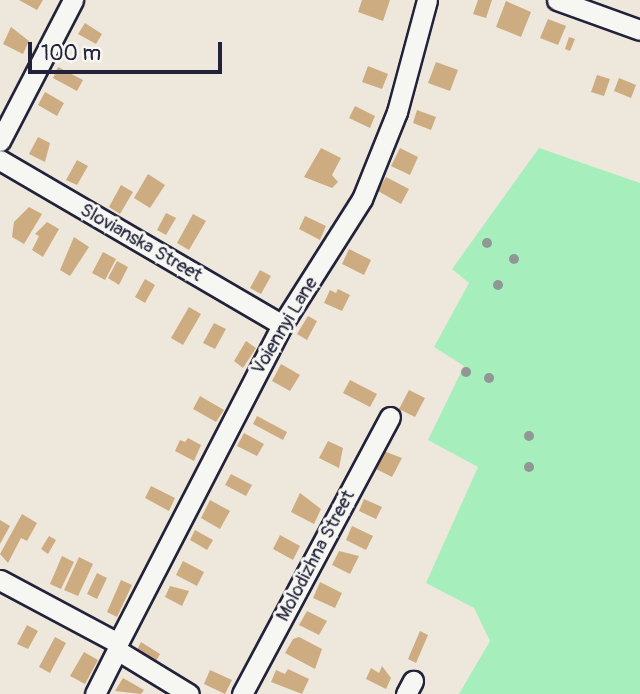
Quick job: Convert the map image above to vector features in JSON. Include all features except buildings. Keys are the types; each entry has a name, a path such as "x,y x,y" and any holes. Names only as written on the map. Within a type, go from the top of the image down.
{"street":[{"path":"0,141 73,0"},
{"name":"Voiennyi Lane","path":"95,694 282,326 344,232 371,179 397,112 427,0"},
{"path":"557,0 640,30"},
{"name":"Slovianska Street","path":"0,160 282,326"},
{"name":"Molodizhna Street","path":"242,694 390,417"},
{"path":"0,580 117,647 189,694"}],"green space":[{"path":"539,148 640,183 640,694 459,694 490,641 474,608 426,583 478,467 428,440 464,366 434,347 469,283 452,269"}]}
